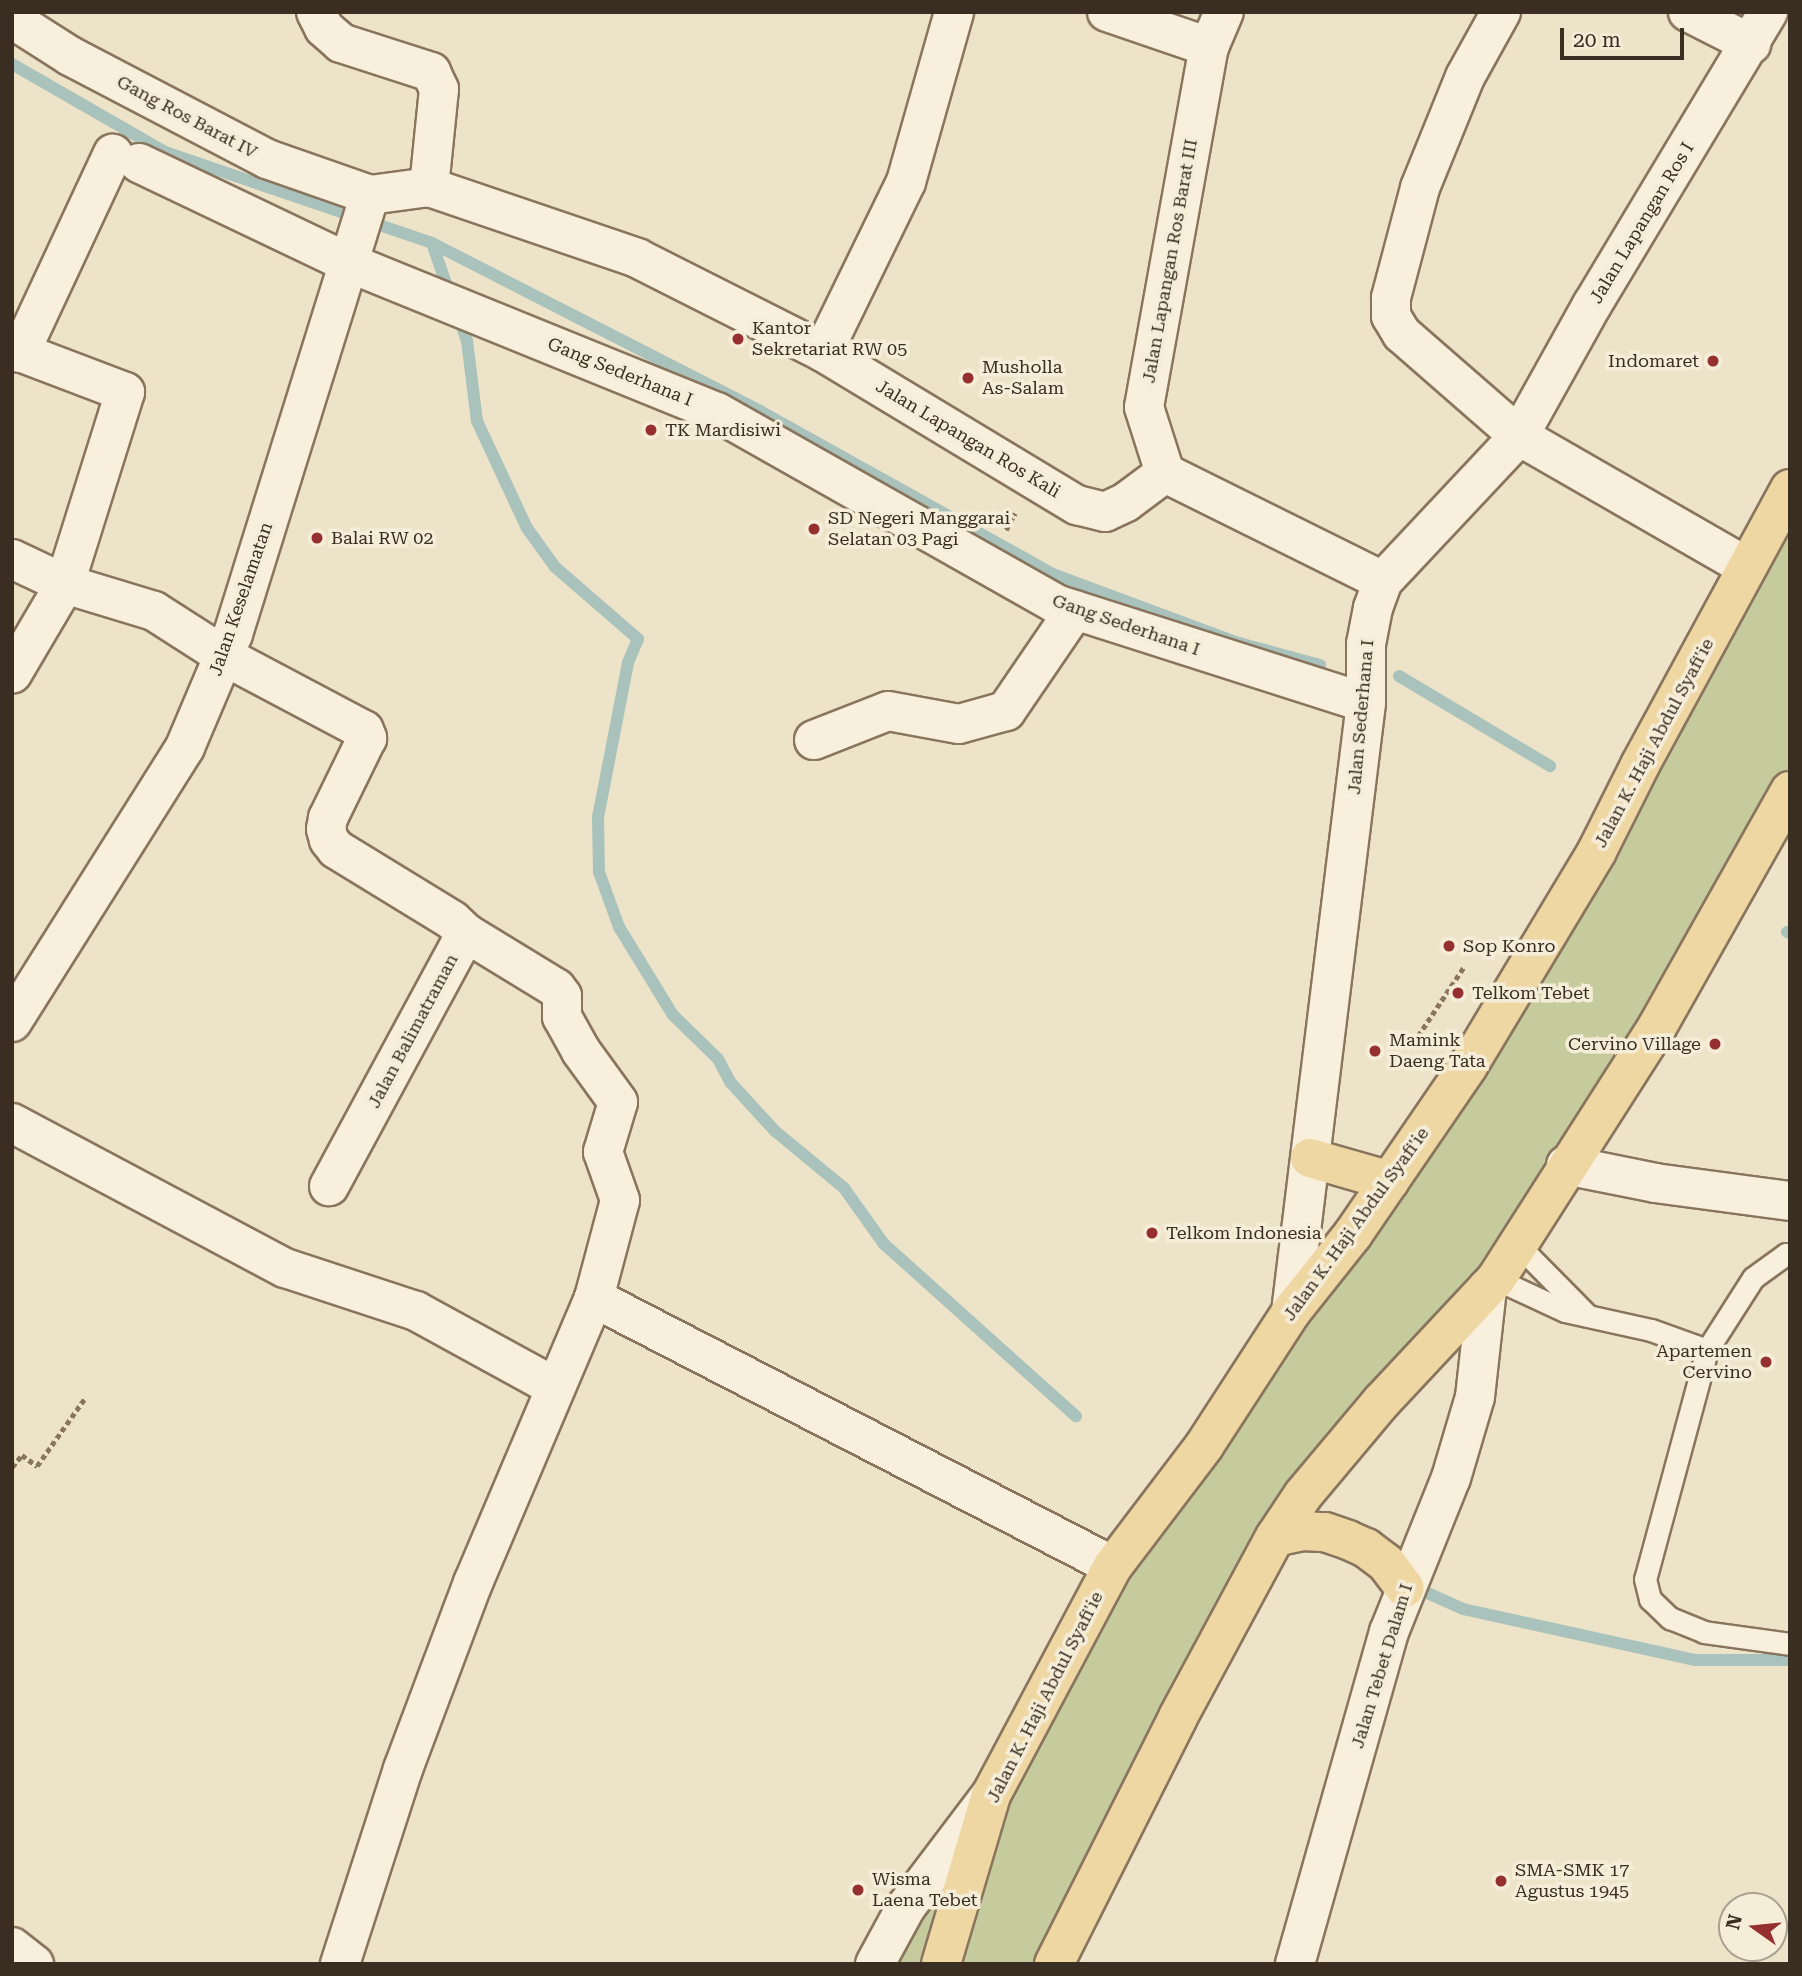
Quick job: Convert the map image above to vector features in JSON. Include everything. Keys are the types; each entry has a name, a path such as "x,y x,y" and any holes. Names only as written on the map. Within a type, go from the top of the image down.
{"main road":[{"name":"Jalan K. Haji Abdul Syafi'ie","path":"941,1964 991,1795 1113,1566 1204,1446 1291,1312 1390,1181 1468,1066 1597,851 1640,765 1790,489"},
{"path":"1054,1964 1083,1901 1275,1538 1303,1495 1382,1401 1491,1284 1657,1027 1790,791"},
{"path":"1310,1158 1390,1181"},
{"path":"1275,1538 1303,1531 1325,1532 1348,1540 1366,1548 1386,1563 1405,1588"}],"street":[{"path":"316,12 324,28 341,43 431,72 439,89 429,187 370,197"},
{"path":"823,352 905,182 954,12"},
{"path":"1108,12 1209,47"},
{"name":"Jalan Lapangan Ros Barat III","path":"1165,473 1144,407 1209,47 1224,12"},
{"path":"1501,12 1465,77 1420,188 1390,309 1402,334 1518,436 1747,566"},
{"path":"1688,12 1760,28"},
{"name":"Gang Ros Barat IV","path":"12,19 70,56 267,159 370,197"},
{"name":"Jalan Lapangan Ros I","path":"1518,436 1592,305 1760,28"},
{"name":"Gang Sederhana I","path":"16,351 126,159 350,252 455,306 717,412 1056,604 1366,693"},
{"name":"Jalan Lapangan Ros Kali","path":"429,187 637,258 823,352 1077,505 1105,512 1126,502 1165,473"},
{"name":"Jalan Keselamatan","path":"12,1022 185,747 224,656 350,252 370,197"},
{"path":"16,351 124,392 65,584 16,658"},
{"name":"Jalan Sederhana I","path":"1291,1312 1366,693 1366,644 1373,608 1383,580 1518,436"},
{"path":"1165,473 1383,580"},
{"path":"12,559 65,584 154,611 224,656"},
{"path":"814,740 888,711 959,724 1006,711 1075,610"},
{"name":"Jalan Balimatraman","path":"224,656 364,730 367,738 328,818 326,829 329,839 336,849 452,920 466,933 329,1186"},
{"path":"340,1964 403,1769 473,1583 594,1298 620,1200 603,1152 618,1102 581,1052 562,1017 562,996 556,988 466,933"},
{"path":"12,1123 285,1268 416,1311 555,1387"},
{"path":"1566,1165 1655,1183 1790,1201"},
{"name":"Jalan Tebet Dalam I","path":"1295,1964 1389,1632 1451,1478 1475,1397 1491,1284"},
{"path":"594,1298 1113,1566"},
{"path":"875,1964 906,1907 991,1795"},
{"path":"1070,1964 1083,1901"},
{"path":"12,1947 34,1964"}],"lane":[{"path":"1517,1244 1588,1316"},
{"path":"1790,1255 1786,1254 1754,1278 1707,1350 1645,1579 1650,1599 1670,1618 1704,1632 1790,1644"},
{"path":"1491,1284 1564,1311 1651,1330 1707,1350"}],"path":[{"path":"1419,1036 1465,965"},
{"path":"12,1467 22,1455 37,1466 85,1398"}],"green space":[{"path":"1790,489 1790,791 1566,1165 1303,1495 1070,1964 875,1964 1113,1566 1353,1234"}],"waterway":[{"path":"12,64 165,152 432,243 760,411 1053,574 1239,643 1320,665"},
{"path":"432,243 450,295"},
{"path":"458,316 467,341 477,421 527,528 555,567 638,639 628,663 598,817 599,872 619,927 673,1015 718,1059 731,1083 775,1131 844,1188 884,1244 1076,1416"},
{"path":"1399,676 1550,766"},
{"path":"1412,1586 1463,1609 1695,1660 1790,1660"}],"place":[{"name":"Kantor Sekretariat RW 05","path":"738,339"},
{"name":"Indomaret","path":"1713,361"},
{"name":"Musholla As-Salam","path":"968,378"},
{"name":"TK Mardisiwi","path":"651,430"},
{"name":"SD Negeri Manggarai Selatan 03 Pagi","path":"814,529"},
{"name":"Balai RW 02","path":"317,538"},
{"name":"Sop Konro","path":"1449,946"},
{"name":"Telkom Tebet","path":"1458,993"},
{"name":"Cervino Village","path":"1715,1044"},
{"name":"Mamink Daeng Tata","path":"1375,1051"},
{"name":"Telkom Indonesia","path":"1152,1233"},
{"name":"Apartemen Cervino","path":"1766,1362"},
{"name":"SMA-SMK 17 Agustus 1945","path":"1501,1881"},
{"name":"Wisma Laena Tebet","path":"858,1890"}]}
